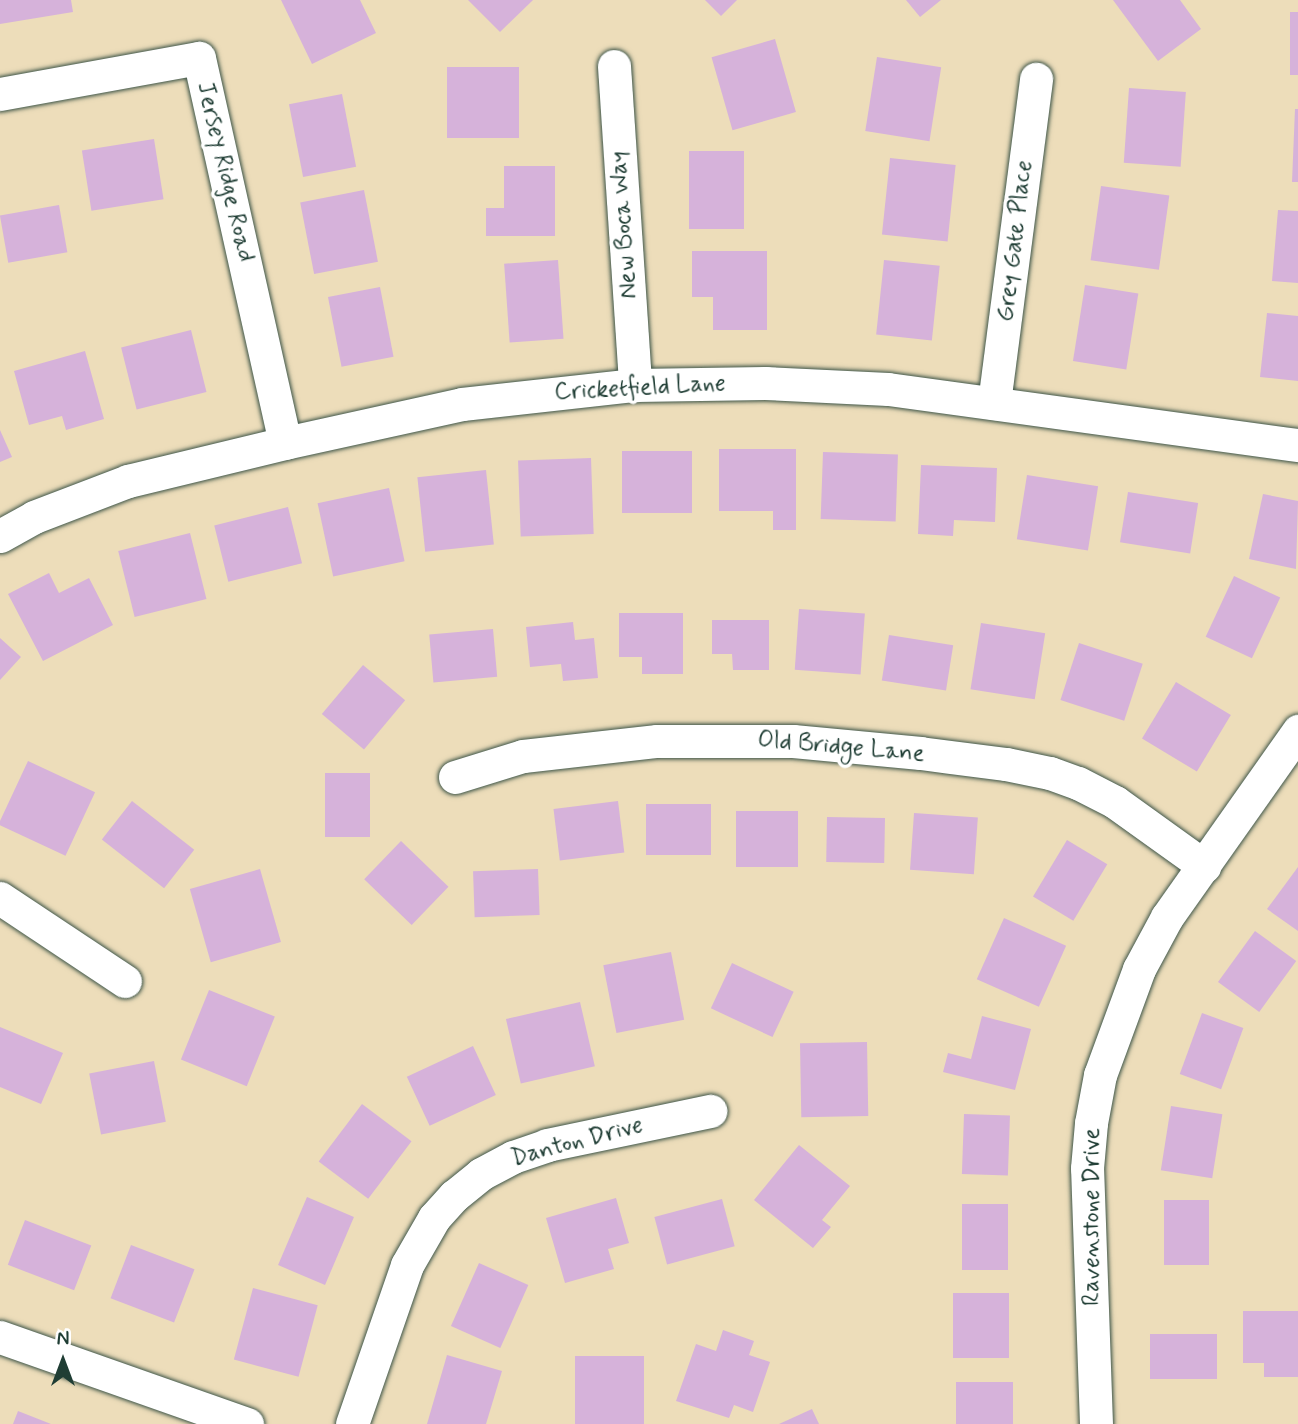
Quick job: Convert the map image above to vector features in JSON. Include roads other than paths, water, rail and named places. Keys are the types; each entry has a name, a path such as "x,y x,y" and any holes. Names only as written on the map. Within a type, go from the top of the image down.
{"street":[{"name":"Jersey Ridge Road","path":"0,94 199,58 285,443"},
{"name":"New Boca Way","path":"614,66 635,385"},
{"name":"Grey Gate Place","path":"994,403 1036,79"},
{"name":"Cricketfield Lane","path":"0,536 34,517 128,481 285,443 473,402 635,385 826,384 994,403 1298,445"},
{"name":"Ravenstone Drive","path":"1096,1424 1087,1168 1097,1087 1115,1029 1139,969 1167,918 1298,731"},
{"name":"Old Bridge Lane","path":"455,777 523,756 657,741 793,741 920,753 1006,764 1050,773 1077,783 1115,802 1204,866"},
{"path":"0,898 125,981"},
{"name":"Danton Drive","path":"352,1424 407,1265 434,1218 454,1196 481,1174 513,1157 547,1145 710,1111"},
{"path":"0,1337 247,1424"}]}
